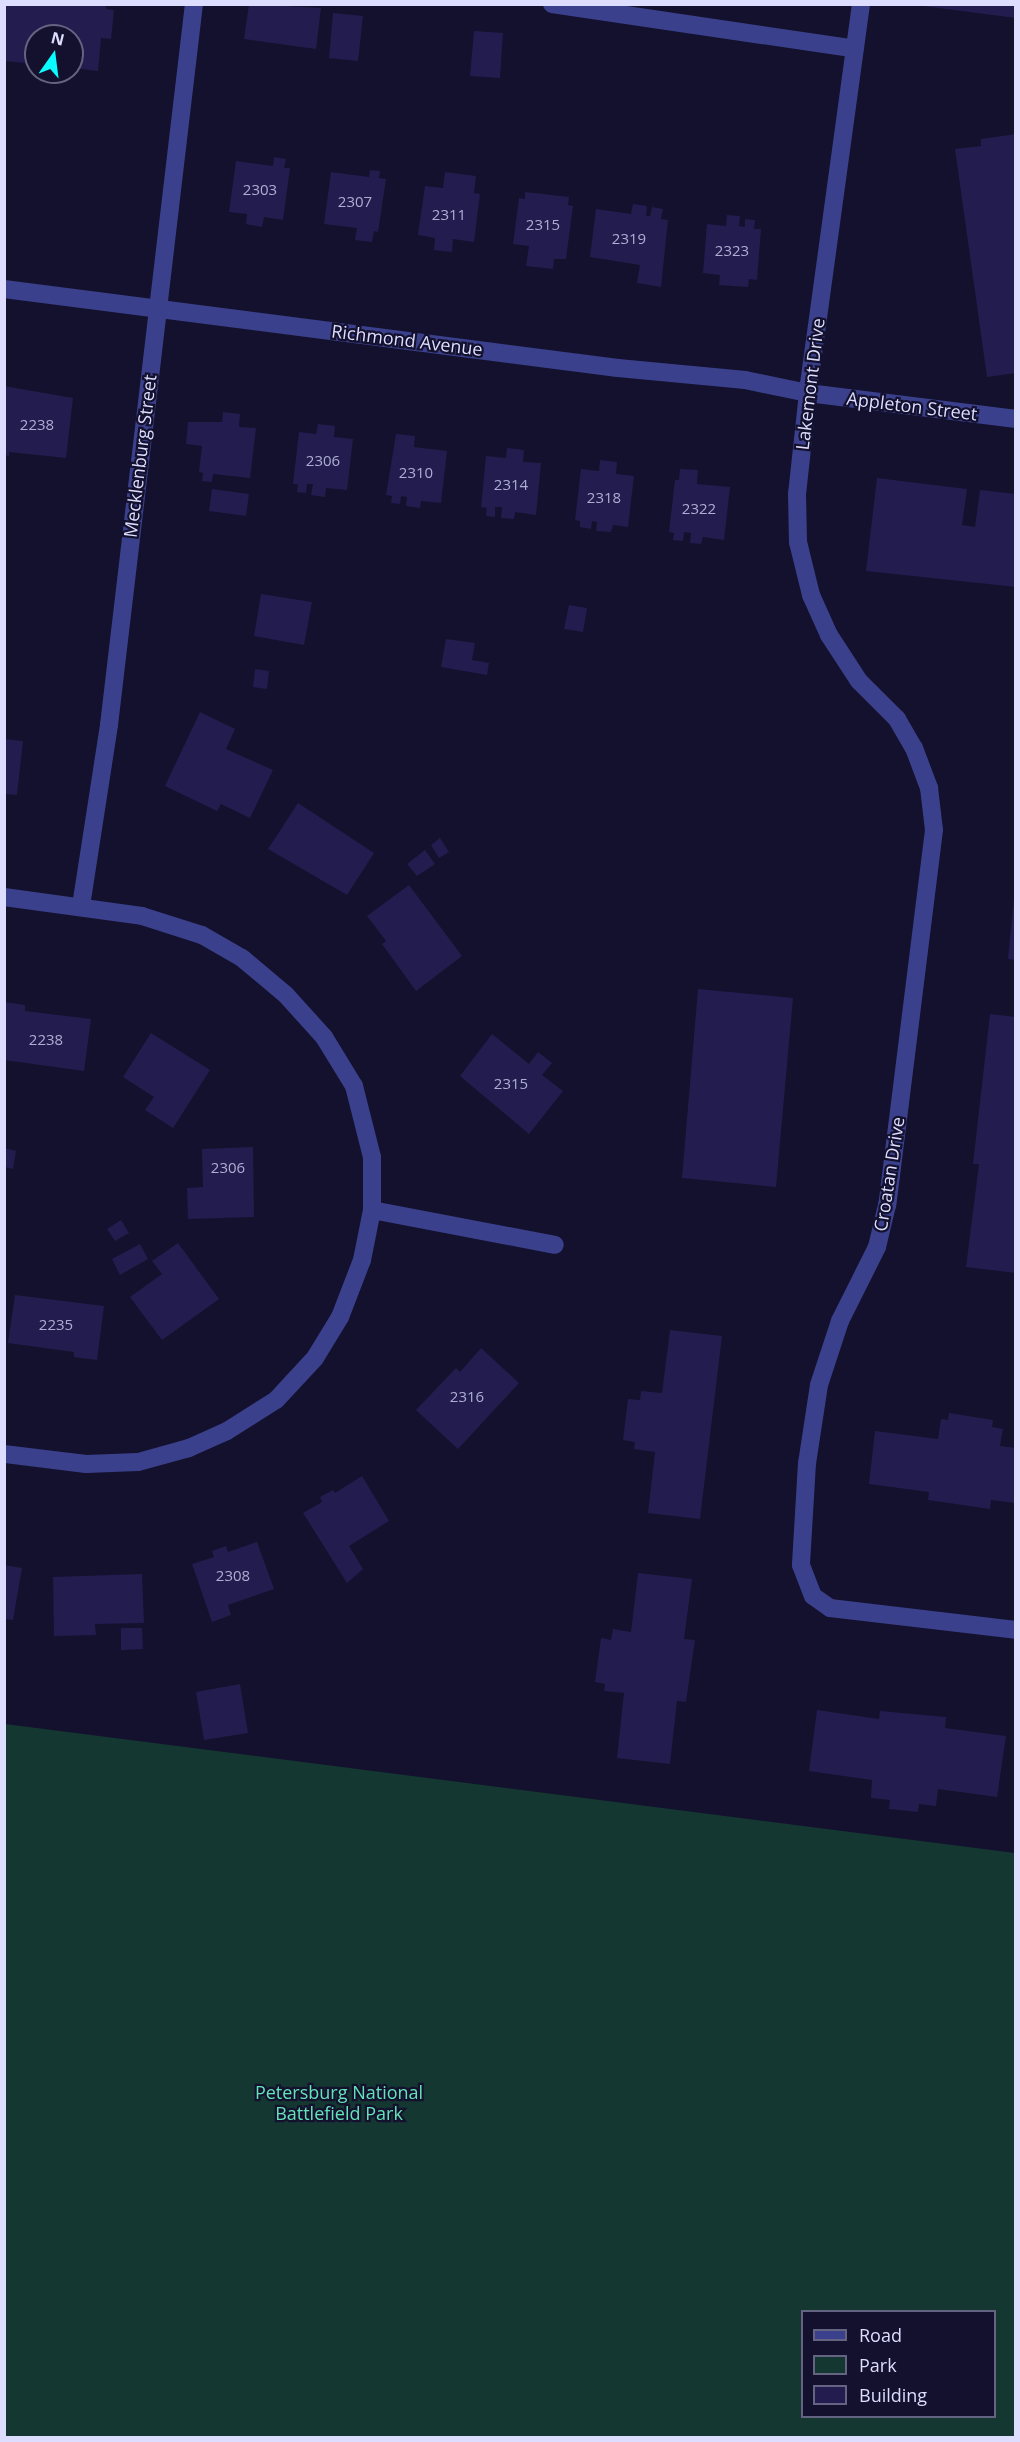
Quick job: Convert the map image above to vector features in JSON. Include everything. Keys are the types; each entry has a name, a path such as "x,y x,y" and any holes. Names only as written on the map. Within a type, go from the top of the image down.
{"street":[{"name":"Mecklenburg Street","path":"81,906 109,725 194,4"},
{"path":"552,4 855,49"},
{"name":"Lakemont Drive","path":"861,4 808,393 797,504 798,542 811,595 829,635 859,681 906,734"},
{"name":"Richmond Avenue","path":"4,289 618,368 745,380 808,393"},
{"name":"Appleton Street","path":"808,393 1016,419"},
{"name":"Croatan Drive","path":"906,734 929,788 934,830 891,1170 877,1247 840,1321 819,1385 807,1462 801,1565 813,1596 830,1608 1016,1630"},
{"path":"4,897 142,916 202,935 242,958 286,994 324,1037 354,1086 372,1157 372,1210 362,1260 340,1317 315,1358 276,1400 217,1436 189,1448 138,1462 86,1464 4,1454"},
{"path":"372,1210 555,1245"}],"green space":[{"name":"Petersburg National Battlefield Park","path":"5,1724 1015,1853 1015,2437 5,2437"}],"building":[{"path":"4,4 106,4 106,9 114,10 111,39 101,38 98,71 84,69 84,24 24,24 24,63 4,61"},
{"path":"249,4 321,8 316,49 244,39"},
{"path":"923,4 1016,4 1016,18 923,6"},
{"path":"333,13 363,16 358,61 329,58"},
{"path":"474,31 503,33 500,78 470,76"},
{"path":"1016,134 1016,373 987,377 955,149 981,146 981,139"},
{"path":"274,157 286,159 284,168 290,168 283,220 264,217 262,227 246,224 247,214 229,212 236,161 273,166"},
{"path":"370,170 380,171 379,178 386,179 378,232 374,231 372,242 355,240 357,228 324,224 331,172 369,177"},
{"path":"445,172 476,176 474,193 480,194 474,242 453,239 452,252 434,250 435,238 418,235 425,186 443,188"},
{"path":"525,192 569,197 568,205 573,206 566,259 554,259 553,269 526,266 529,246 513,244 519,198 525,199"},
{"path":"633,204 647,206 646,216 650,216 652,207 663,209 661,219 668,220 661,287 637,283 640,265 590,257 596,209 631,214"},
{"path":"727,215 740,216 739,226 745,227 745,219 755,220 754,229 761,229 757,280 749,279 748,287 719,285 720,275 703,273 707,224 726,226"},
{"path":"4,386 73,398 66,458 9,452 9,456 4,455"},
{"path":"223,412 240,414 239,427 256,428 250,478 213,474 212,482 202,481 203,473 199,472 202,446 186,444 188,422 222,422"},
{"path":"318,424 335,426 334,437 353,439 347,490 326,488 325,497 311,495 313,484 307,484 306,493 297,492 298,484 293,484 299,432 316,434"},
{"path":"396,434 415,436 414,447 447,451 441,503 421,501 420,508 406,506 407,497 401,496 400,504 391,503 392,496 386,495"},
{"path":"507,448 524,450 523,462 541,463 536,515 515,512 514,519 501,518 502,507 495,507 495,517 486,516 487,508 481,507 486,456 506,458"},
{"path":"600,460 617,462 616,474 634,476 628,527 613,525 611,532 596,531 597,522 592,521 591,529 580,527 580,521 575,520 581,469 599,471"},
{"path":"680,469 698,470 697,484 730,487 724,540 703,537 701,544 690,543 691,533 684,532 683,541 673,540 674,533 669,532 675,480 679,480"},
{"path":"877,478 967,489 962,525 975,527 980,490 1016,494 1016,587 866,571"},
{"path":"212,489 249,494 246,516 209,511"},
{"path":"261,594 312,602 304,645 254,636"},
{"path":"569,605 587,608 583,632 564,629"},
{"path":"446,639 475,643 472,660 489,663 487,675 441,667"},
{"path":"255,669 269,671 267,689 253,687"},
{"path":"200,712 235,729 226,749 273,770 250,818 221,804 217,811 165,786"},
{"path":"4,739 23,741 17,795 4,794"},
{"path":"298,803 374,853 347,895 268,849"},
{"path":"440,838 449,852 439,858 431,845"},
{"path":"425,850 435,864 417,876 407,864"},
{"path":"409,885 462,956 416,991 382,944 386,941 367,916"},
{"path":"1014,899 1016,899 1016,960 1008,959"},
{"path":"698,989 793,998 776,1187 682,1178"},
{"path":"4,1002 25,1005 25,1011 91,1019 84,1071 4,1060"},
{"path":"990,1014 1016,1017 1016,1273 966,1267 979,1164 973,1164"},
{"path":"151,1033 210,1070 173,1128 145,1110 154,1097 123,1077"},
{"path":"492,1034 529,1064 538,1052 552,1063 542,1075 563,1091 529,1134 460,1076"},
{"path":"253,1147 254,1217 188,1219 187,1188 203,1187 202,1149"},
{"path":"4,1148 16,1151 13,1169 4,1167"},
{"path":"121,1220 129,1233 115,1241 107,1229"},
{"path":"178,1243 219,1299 162,1340 130,1297 162,1274 152,1261"},
{"path":"140,1244 148,1259 120,1275 112,1259"},
{"path":"15,1295 104,1306 97,1360 74,1357 74,1352 8,1343"},
{"path":"670,1330 722,1336 700,1519 648,1513 655,1452 634,1449 635,1442 623,1440 628,1399 640,1400 641,1391 662,1393"},
{"path":"481,1348 519,1383 458,1449 416,1410 456,1368 460,1372"},
{"path":"949,1413 993,1420 992,1427 1003,1429 1000,1446 1016,1448 1016,1503 991,1500 990,1509 928,1500 929,1492 869,1484 875,1431 938,1439 941,1419 948,1420"},
{"path":"362,1476 389,1521 349,1546 363,1569 347,1583 303,1513 322,1502 320,1497 333,1490 335,1493"},
{"path":"257,1542 274,1589 228,1605 231,1615 212,1622 192,1564 214,1557 212,1551 226,1546 228,1552"},
{"path":"4,1565 22,1568 13,1620 4,1619"},
{"path":"638,1573 692,1579 684,1639 695,1640 686,1702 677,1701 670,1764 617,1758 624,1693 604,1691 605,1684 595,1682 601,1638 611,1640 613,1629 631,1632"},
{"path":"142,1574 144,1623 95,1624 96,1635 54,1636 53,1577"},
{"path":"121,1628 142,1628 143,1649 121,1650"},
{"path":"240,1684 248,1733 204,1740 196,1692"},
{"path":"817,1710 879,1719 880,1711 946,1717 945,1728 1006,1736 997,1797 938,1789 936,1806 919,1804 918,1812 889,1809 890,1800 871,1798 872,1780 809,1771"}]}
